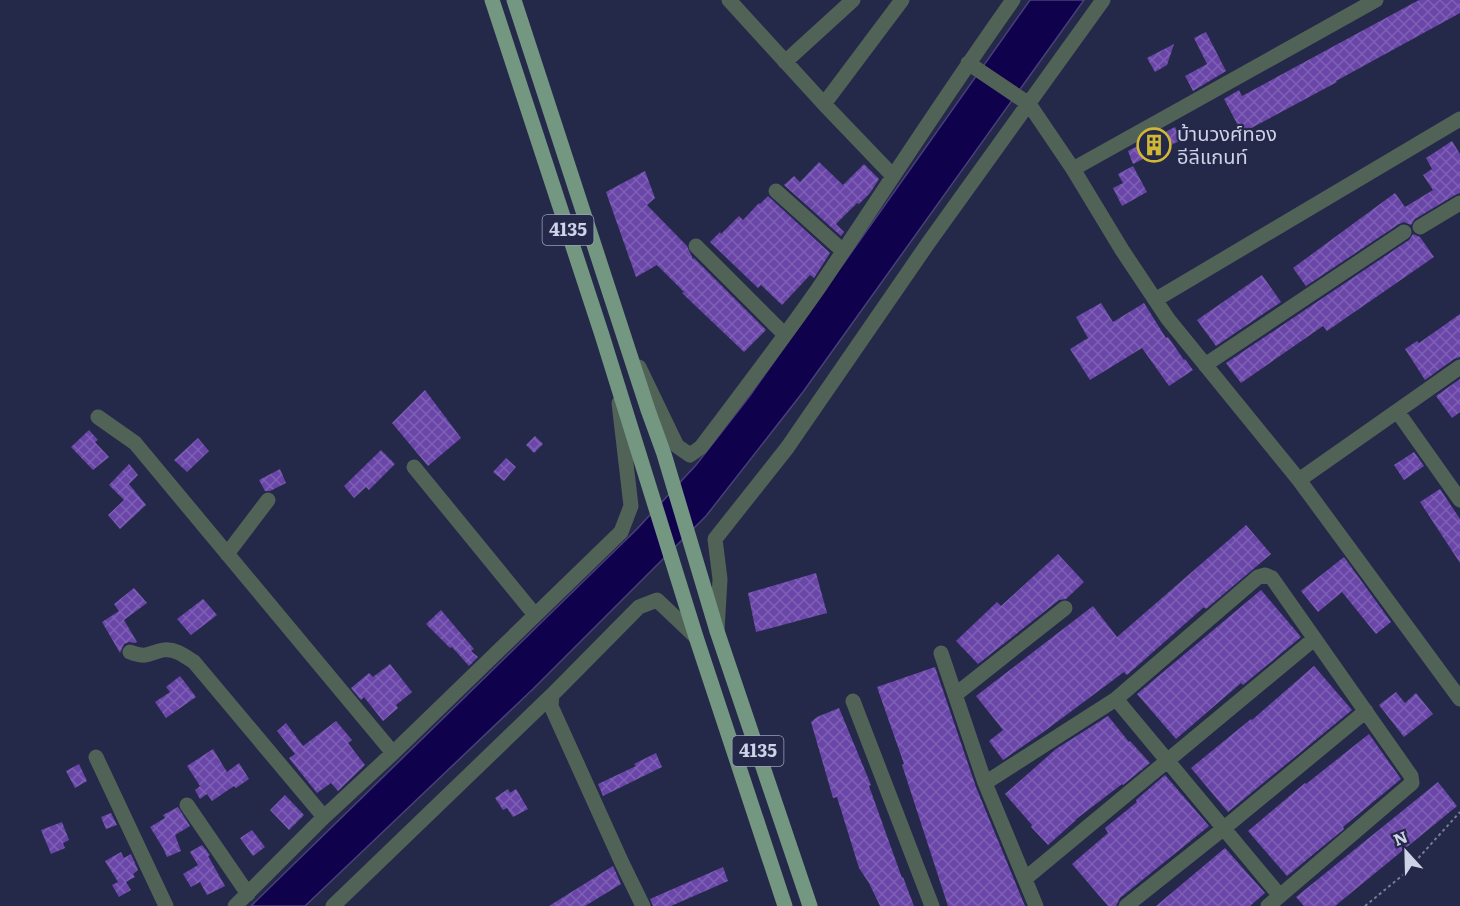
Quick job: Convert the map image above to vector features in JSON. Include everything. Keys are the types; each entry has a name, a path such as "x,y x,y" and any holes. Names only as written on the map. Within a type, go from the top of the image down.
{"main road":[{"name":"4135","path":"492,0 617,383 696,638 786,906"},
{"name":"4135","path":"514,0 664,454 717,631 810,906"}],"street":[{"path":"729,0 893,176"},
{"path":"785,62 853,0"},
{"path":"824,104 902,0"},
{"path":"621,329 677,446 690,455 701,447 785,335 1013,0"},
{"path":"717,631 720,579 715,539 787,448 929,242 1103,0"},
{"path":"1073,169 1376,0"},
{"path":"968,63 1029,104 1168,319 1299,480 1460,699"},
{"path":"1155,300 1460,119"},
{"path":"776,191 843,251"},
{"path":"1420,227 1460,203"},
{"path":"1205,365 1404,232"},
{"path":"696,246 785,335"},
{"path":"1299,480 1460,367"},
{"path":"235,906 324,817 621,532 631,506 617,383"},
{"path":"1397,411 1460,500"},
{"path":"98,417 135,443 393,753"},
{"path":"414,467 535,615"},
{"path":"227,554 268,500"},
{"path":"985,783 1116,699 1258,577 1265,575 1272,578 1366,711 1411,776 1412,783 1274,901 1223,829 1116,699"},
{"path":"333,906 552,695 639,607 657,600 696,638"},
{"path":"955,695 1065,608"},
{"path":"1026,878 1314,639"},
{"path":"130,652 148,656 171,650 195,662 324,817"},
{"path":"941,653 985,783 1036,906"},
{"path":"552,695 551,706 643,906"},
{"path":"853,701 932,906"},
{"path":"1126,906 1366,711"},
{"path":"96,757 166,906"},
{"path":"187,805 248,894"}],"path":[{"path":"1365,906 1403,875 1460,812"}],"shaded area":[{"path":"1030,0 1084,0 803,392 706,516 533,689 305,906 251,906 637,529 696,465 749,397"}],"building":[{"path":"1419,0 1460,0 1460,13 1242,133 1224,99 1239,90 1242,96"},
{"path":"1206,32 1226,71 1193,91 1185,76 1207,64 1194,38"},
{"path":"1174,44 1167,65 1155,72 1147,58"},
{"name":"บ้านวงศ์ทอง อีลีแกนท์","path":"1175,127 1181,140 1133,164 1128,151"},
{"path":"1452,141 1460,154 1460,193 1415,219 1411,225 1404,222 1399,224 1306,286 1293,268 1395,193 1405,207 1433,190 1423,175 1432,169 1426,158"},
{"path":"819,162 843,185 864,164 879,179 870,193 836,224 844,232 841,236 784,185 794,176 800,182"},
{"path":"1133,166 1147,192 1122,206 1113,188 1123,183 1118,174"},
{"path":"645,171 655,198 647,205 687,246 693,259 766,330 744,352 682,293 684,292 657,265 636,277 606,192"},
{"path":"768,196 830,253 814,278 810,275 782,305 761,285 758,288 710,242 739,216 743,220"},
{"path":"1413,234 1420,237 1434,257 1327,331 1323,326 1241,383 1226,363 1409,240"},
{"path":"1262,275 1281,302 1216,346 1197,320"},
{"path":"1101,303 1113,322 1144,303 1166,338 1168,337 1193,370 1169,386 1142,348 1090,380 1070,349 1088,338 1076,317"},
{"path":"1460,314 1460,357 1425,380 1405,349 1417,341 1419,343"},
{"path":"1460,379 1460,412 1452,418 1436,396"},
{"path":"425,390 461,438 428,466 392,423"},
{"path":"89,430 98,440 95,442 109,457 93,470 71,447"},
{"path":"535,436 543,444 534,453 526,445"},
{"path":"198,438 209,451 187,472 174,460"},
{"path":"381,450 395,464 369,490 366,487 354,498 344,486"},
{"path":"1414,452 1424,466 1404,480 1394,465"},
{"path":"506,458 516,467 504,481 493,472"},
{"path":"129,464 138,475 129,484 146,505 120,529 108,515 124,500 109,485"},
{"path":"280,469 286,483 265,491 259,480"},
{"path":"1440,489 1460,519 1460,563 1420,502"},
{"path":"1246,525 1271,554 1206,609 1204,607 1127,675 1124,672 1003,760 989,741 1003,730 976,696 1093,606 1117,637"},
{"path":"1058,554 1084,582 1066,599 1059,600 978,664 956,641 997,602 1001,606"},
{"path":"1344,557 1391,622 1376,634 1342,592 1318,612 1301,591"},
{"path":"816,573 827,613 756,632 748,593"},
{"path":"134,588 147,603 124,620 137,642 124,644 120,653 102,622 119,611 114,604"},
{"path":"1261,590 1301,637 1243,685 1241,683 1176,739 1137,694"},
{"path":"203,599 217,615 191,635 177,619"},
{"path":"441,610 474,649 471,651 478,657 469,666 426,624"},
{"path":"390,664 412,692 396,705 398,708 383,721 364,697 361,700 351,688 369,673 373,677"},
{"path":"1314,666 1352,710 1228,812 1191,768 1252,720"},
{"path":"935,667 976,787 1025,906 948,906 902,765 904,764 877,687"},
{"path":"180,676 196,697 166,718 155,702 170,692 166,687"},
{"path":"1396,692 1405,703 1416,693 1433,714 1404,737 1379,705"},
{"path":"839,708 871,785 869,786 914,906 880,906 859,868 837,797 833,798 811,722"},
{"path":"1108,716 1150,763 1075,820 1048,845 1005,794 1056,749"},
{"path":"336,721 352,740 348,743 365,765 338,791 331,783 317,793 289,758 295,754 277,731 286,723 303,746"},
{"path":"1369,734 1401,779 1287,876 1248,831"},
{"path":"213,749 227,772 239,763 249,779 212,801 207,794 200,799 195,790 200,786 187,766"},
{"path":"656,753 662,767 603,796 598,784 636,766 634,764"},
{"path":"79,764 87,781 75,788 66,771"},
{"path":"1165,775 1209,826 1120,898 1116,906 1108,906 1072,864 1108,833 1105,828"},
{"path":"1438,782 1457,806 1335,906 1304,906 1296,897"},
{"path":"508,789 510,793 516,789 528,809 513,817 507,808 503,810 495,798"},
{"path":"285,795 304,815 289,830 270,810"},
{"path":"178,807 190,826 175,835 181,851 167,857 150,827 165,818 163,815"},
{"path":"111,813 117,825 106,829 101,817"},
{"path":"62,822 69,840 63,843 65,848 51,854 41,830"},
{"path":"252,830 265,847 253,856 240,838"},
{"path":"202,845 210,855 208,856 225,886 207,895 200,882 191,887 183,874 198,865 190,852"},
{"path":"1225,848 1265,893 1250,906 1156,906"},
{"path":"121,852 124,858 131,854 138,870 133,874 135,877 126,882 131,890 119,897 112,885 118,882 105,861"},
{"path":"613,866 621,884 585,906 549,906"},
{"path":"723,867 728,881 671,906 653,906 650,899"}],"place":[{"name":"บ้านวงศ์ทอง อีลีแกนท์","path":"1154,145"}]}
